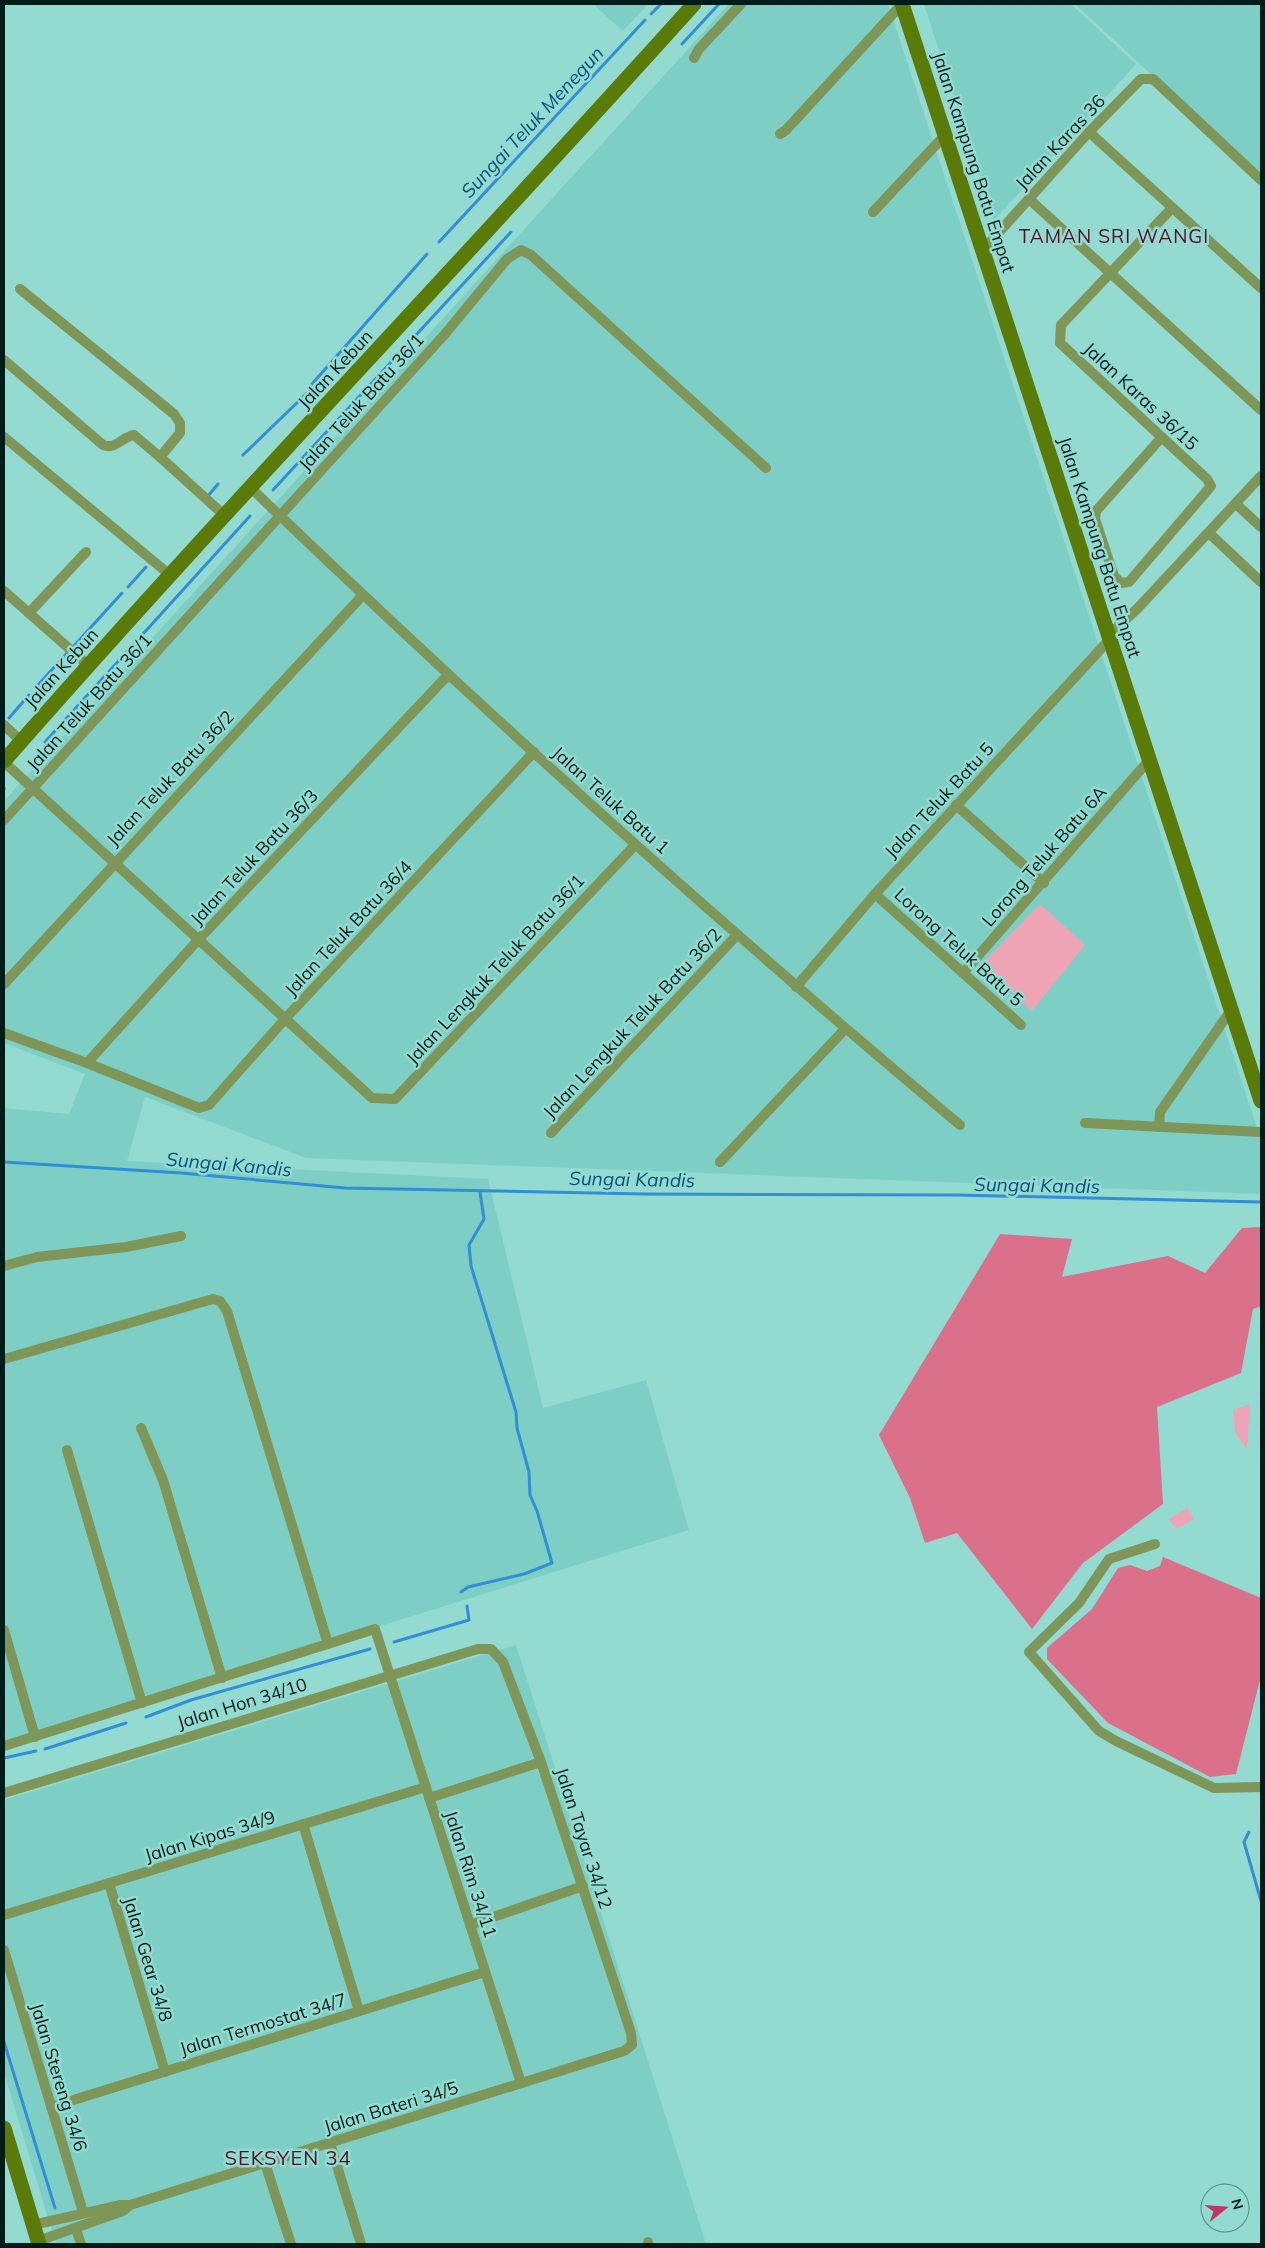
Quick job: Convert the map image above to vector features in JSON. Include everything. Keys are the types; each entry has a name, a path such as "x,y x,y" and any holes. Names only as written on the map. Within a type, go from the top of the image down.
{"main road":[{"name":"Jalan Kebun","path":"4,762 170,575 573,139 694,4"},
{"name":"Jalan Kampung Batu Empat","path":"902,4 1261,1101"},
{"path":"4,2128 38,2243"}],"street":[{"path":"694,58 699,49 742,4"},
{"path":"780,134 786,130 902,4"},
{"name":"Jalan Karas 36","path":"983,250 1089,132 1141,79 1153,79 1261,180"},
{"path":"1089,132 1261,288"},
{"path":"873,212 945,135"},
{"path":"1029,199 1261,408"},
{"path":"1110,273 1172,208"},
{"name":"Jalan Teluk Batu 36/1","path":"4,820 445,334 507,259 521,250 538,262 766,468"},
{"name":"Jalan Karas 36/15","path":"1110,273 1061,325 1060,343 1207,479 1211,486 1128,582 1122,583 1114,576 1095,519 1096,511 1162,438"},
{"path":"20,288 174,414 180,423 180,433 160,456"},
{"path":"4,360 103,444 109,447 114,446 126,436 134,435 160,456 224,516"},
{"path":"4,437 170,575"},
{"name":"Jalan Teluk Batu 5","path":"796,986 875,894 1110,637 1261,476"},
{"name":"Jalan Teluk Batu 1","path":"251,488 362,596 635,845 845,1030 960,1125"},
{"path":"1236,504 1261,527"},
{"path":"1209,533 1261,582"},
{"path":"29,613 86,552"},
{"path":"4,591 89,666"},
{"name":"Jalan Teluk Batu 36/2","path":"4,984 362,596"},
{"name":"Jalan Teluk Batu 36/3","path":"86,1063 198,940 448,675"},
{"path":"4,725 21,741"},
{"name":"Jalan Teluk Batu 36/4","path":"4,1033 86,1063 198,1108 209,1105 285,1019 534,752"},
{"name":"Lorong Teluk Batu 6A","path":"964,973 1150,759"},
{"path":"4,762 285,1019"},
{"path":"956,806 1044,883"},
{"name":"Jalan Lengkuk Teluk Batu 36/1","path":"285,1019 372,1098 395,1099 635,845"},
{"name":"Lorong Teluk Batu 5","path":"875,894 1021,1025"},
{"name":"Jalan Lengkuk Teluk Batu 36/2","path":"552,1133 736,935"},
{"path":"1158,1127 1160,1112 1232,1010"},
{"path":"720,1162 845,1030"},
{"path":"1085,1123 1261,1132"},
{"path":"4,1266 37,1257 126,1248 181,1236"},
{"path":"4,1359 213,1299 220,1301 227,1311 328,1644 4,1746"},
{"path":"141,1428 163,1480 222,1678"},
{"path":"67,1450 142,1703"},
{"path":"1156,1544 1109,1559 1080,1603 1029,1652 1100,1731 1116,1741 1214,1788 1261,1787"},
{"name":"Jalan Rim 34/11","path":"328,1644 375,1629 521,2083"},
{"path":"4,1630 35,1736"},
{"name":"Jalan Hon 34/10","path":"4,1793 478,1649 491,1649"},
{"name":"Jalan Tayar 34/12","path":"491,1649 503,1662 541,1762 631,2033 632,2045"},
{"path":"429,1798 541,1762"},
{"name":"Jalan Kipas 34/9","path":"4,1915 426,1787"},
{"path":"303,1824 359,2011"},
{"name":"Jalan Gear 34/8","path":"109,1883 165,2072"},
{"path":"470,1925 583,1886"},
{"name":"Jalan Stereng 34/6","path":"4,1950 83,2212"},
{"name":"Jalan Termostat 34/7","path":"51,2107 485,1972"},
{"name":"Jalan Bateri 34/5","path":"130,2205 624,2051 632,2045"},
{"path":"330,2143 361,2244"},
{"path":"265,2163 291,2244"},
{"path":"33,2225 83,2212 130,2205"},
{"path":"38,2243 123,2211 130,2205"},
{"path":"76,2229 81,2244"}],"shaded area":[{"path":"593,4 648,4 623,31"},
{"path":"729,4 888,4 1261,1140 1261,1194 306,1158 145,1097 127,1161 488,1179 543,1408 646,1380 689,1530 4,1743 4,1108 69,1114 85,1074 4,1043 4,801"},
{"path":"924,4 1071,4 1136,64 994,220"},
{"path":"1075,4 1261,4 1261,176"},
{"path":"1040,904 1085,945 1032,1011 982,964"},
{"path":"1261,1227 1261,1306 1253,1309 1241,1373 1157,1407 1163,1504 1083,1563 1032,1629 957,1533 925,1543 910,1498 879,1435 1000,1234 1072,1239 1062,1277 1168,1256 1205,1273 1242,1228"},
{"path":"1250,1404 1247,1449 1235,1432 1233,1410"},
{"path":"1187,1508 1194,1519 1176,1529 1169,1519"},
{"path":"1163,1557 1261,1598 1261,1676 1236,1774 1210,1777 1108,1723 1047,1659 1047,1648 1092,1609 1118,1568 1130,1565 1147,1571 1160,1566"},
{"path":"516,1645 706,2244 56,2244 4,2073 4,1800"}],"waterway":[{"name":"Sungai Teluk Menegun","path":"651,14 661,4"},
{"path":"682,44 719,4"},
{"name":"Sungai Teluk Menegun","path":"439,242 645,20"},
{"path":"273,490 511,232"},
{"name":"Sungai Teluk Menegun","path":"312,384 427,254"},
{"name":"Sungai Teluk Menegun","path":"243,455 306,394"},
{"name":"Sungai Teluk Menegun","path":"208,496 218,484"},
{"path":"45,742 250,516"},
{"name":"Sungai Teluk Menegun","path":"128,587 146,567"},
{"name":"Sungai Teluk Menegun","path":"73,647 122,593"},
{"name":"Sungai Teluk Menegun","path":"38,685 69,651"},
{"name":"Sungai Teluk Menegun","path":"9,718 29,695"},
{"name":"Sungai Kandis","path":"4,1162 181,1173 345,1188 644,1194 957,1195 1261,1202"},
{"path":"461,1592 468,1587 524,1574 552,1563 537,1511 530,1495 529,1472 517,1428 516,1412 471,1266 469,1245 484,1219 480,1192"},
{"path":"394,1642 469,1620 467,1606"},
{"path":"146,1717 191,1700 370,1649"},
{"path":"45,1749 126,1723"},
{"path":"4,1758 36,1751"},
{"path":"1249,1832 1244,1842 1261,1901"},
{"path":"4,2042 55,2208"}],"district":[{"name":"TAMAN SRI WANGI","path":"1114,236"},
{"name":"SEKSYEN 34","path":"288,2157"}]}
